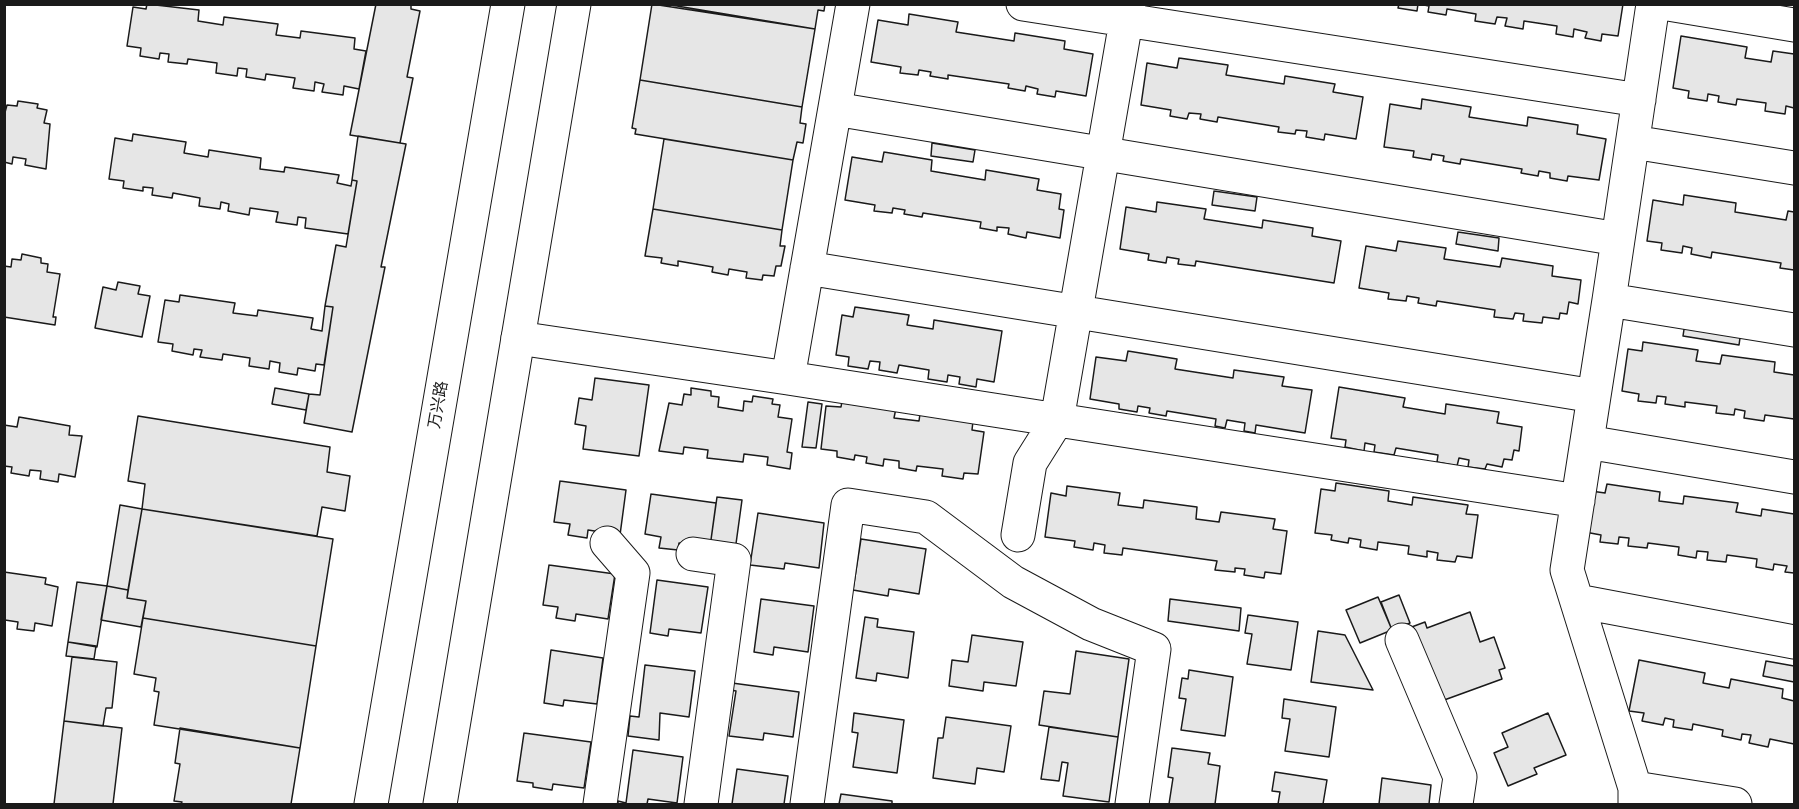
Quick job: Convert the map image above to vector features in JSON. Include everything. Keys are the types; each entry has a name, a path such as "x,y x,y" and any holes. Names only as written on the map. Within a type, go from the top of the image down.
{"main road":[{"name":"万兴路","path":"371,804 508,4"},
{"path":"440,804 574,4"},
{"path":"788,378 853,4"},
{"path":"1023,4 1128,13 1639,100"},
{"path":"1653,4 1567,570 1635,796 1735,804"},
{"path":"1668,4 1794,25"},
{"path":"1018,535 1030,463 1057,420 1128,13"},
{"path":"835,109 1618,239"},
{"path":"1632,142 1794,168"},
{"path":"807,268 1593,396"},
{"path":"1609,300 1794,330"},
{"path":"518,338 1578,501"},
{"path":"1587,442 1794,477"},
{"path":"807,804 848,505 926,517 1013,582 1091,624 1154,649 1132,804"},
{"path":"600,804 633,573 608,543"},
{"path":"693,554 734,560 701,804"},
{"path":"1577,601 1794,642"},
{"path":"1402,640 1460,777 1456,804"}],"building":[{"path":"147,4 199,10 198,21 223,25 224,17 278,24 276,35 300,38 301,31 355,38 354,49 366,51 359,89 344,86 343,95 322,92 324,84 315,82 314,91 293,88 295,78 266,74 265,80 246,77 247,69 238,68 237,76 216,73 217,63 188,59 187,64 168,62 169,54 160,53 159,59 140,56 141,48 127,46 133,7 146,9"},
{"path":"376,4 411,4 411,9 420,11 407,77 413,78 400,143 350,135"},
{"path":"652,4 815,29 802,107 640,80"},
{"path":"665,4 825,4 824,11 818,10 815,29"},
{"path":"1399,4 1418,4 1417,11 1398,8"},
{"path":"1419,4 1623,4 1618,36 1602,34 1601,41 1585,38 1587,32 1574,29 1573,37 1556,34 1557,26 1524,21 1523,29 1505,26 1507,18 1497,17 1495,24 1475,21 1476,14 1447,9 1446,15 1428,12 1429,6"},
{"path":"909,14 958,22 956,32 1014,41 1015,33 1065,41 1064,49 1093,54 1086,96 1056,91 1055,97 1037,94 1038,89 1026,86 1025,91 1008,88 1009,84 948,75 948,79 930,76 931,72 919,70 918,75 900,73 901,67 871,62 878,20 908,25"},
{"path":"1681,36 1747,47 1745,58 1771,62 1773,51 1794,54 1794,108 1786,106 1785,114 1765,111 1766,103 1737,99 1736,105 1718,102 1719,96 1708,94 1707,101 1688,98 1689,91 1673,88"},
{"path":"1179,58 1228,65 1226,75 1284,84 1285,76 1335,84 1333,92 1363,97 1356,139 1325,134 1324,140 1306,137 1307,131 1296,130 1295,134 1278,132 1279,127 1218,117 1217,122 1200,119 1201,114 1189,113 1187,119 1170,116 1171,110 1141,105 1147,63 1177,68"},
{"path":"640,80 802,107 800,123 806,124 803,143 797,142 793,160 635,134 636,129 632,128"},
{"path":"1422,99 1471,107 1469,117 1527,126 1528,117 1578,125 1577,134 1606,139 1599,180 1568,176 1567,181 1550,178 1550,173 1539,171 1538,176 1521,173 1522,169 1461,159 1460,164 1443,161 1444,156 1432,154 1431,160 1413,157 1414,151 1384,147 1390,104 1421,109"},
{"path":"18,101 38,104 37,108 47,110 44,123 50,124 46,169 25,165 26,159 13,157 12,164 4,162 4,116 7,105 17,106"},
{"path":"133,134 186,142 184,153 208,157 209,150 261,158 260,169 284,172 285,167 339,175 337,183 351,186 352,180 357,181 348,234 305,228 306,218 298,217 297,225 276,222 278,212 250,208 249,215 228,211 229,204 221,202 220,209 199,206 200,198 173,193 172,198 152,195 153,188 143,187 143,191 123,188 124,181 109,179 115,138 132,141"},
{"path":"358,136 406,144 381,267 385,267 352,432 304,423 309,394 320,395 333,307 325,306 336,245 346,247 357,181 352,180"},
{"path":"664,139 793,160 782,230 653,209"},
{"path":"932,143 975,150 973,162 931,156"},
{"path":"884,152 932,160 931,171 985,180 986,170 1039,179 1037,190 1061,194 1059,209 1064,210 1060,238 1027,232 1026,238 1008,234 1009,228 997,227 997,231 980,228 981,222 923,213 922,217 904,214 905,210 893,208 892,213 874,211 875,205 845,200 852,157 882,162"},
{"path":"1214,191 1257,197 1255,211 1212,205"},
{"path":"1684,195 1736,203 1735,212 1786,220 1788,211 1794,212 1794,270 1780,268 1781,263 1712,252 1711,258 1691,254 1692,248 1683,246 1682,253 1661,250 1662,243 1647,241 1653,200 1683,205"},
{"path":"1157,202 1206,209 1204,219 1262,228 1263,220 1313,228 1312,236 1341,241 1334,283 1196,261 1195,266 1178,264 1179,259 1167,257 1166,263 1148,260 1149,254 1120,249 1126,207 1156,212"},
{"path":"653,209 782,230 780,246 785,246 781,266 776,266 774,276 763,275 762,280 746,278 747,272 729,269 728,275 712,272 713,267 678,261 678,266 661,263 662,258 645,256"},
{"path":"1458,232 1499,238 1498,251 1456,244"},
{"path":"1398,241 1446,248 1444,259 1500,267 1502,258 1553,266 1552,276 1581,280 1578,304 1569,302 1567,314 1560,313 1559,319 1543,317 1542,323 1523,321 1524,314 1515,313 1513,319 1494,317 1495,310 1437,301 1436,306 1418,303 1419,298 1407,296 1406,301 1388,299 1389,293 1359,288 1366,246 1396,251"},
{"path":"22,254 41,258 41,263 48,264 47,272 60,274 53,317 56,317 55,325 4,317 4,266 11,267 12,259 21,260"},
{"path":"118,282 140,286 138,294 150,296 142,337 95,328 103,287 116,290"},
{"path":"180,295 235,303 233,313 257,316 258,310 313,318 311,329 322,331 325,306 333,307 324,365 316,364 315,371 298,368 297,375 279,372 280,363 270,361 269,369 249,366 250,358 223,354 222,360 200,357 202,350 194,349 193,355 172,351 173,344 158,342 165,300 179,302"},
{"path":"855,307 909,315 907,325 933,329 934,320 1002,331 994,382 977,379 976,387 959,384 960,377 948,375 947,382 928,379 929,370 899,365 897,373 879,370 880,362 870,361 868,369 848,366 849,357 836,355 842,315 853,317"},
{"path":"1685,323 1741,331 1739,345 1683,336"},
{"path":"1643,342 1698,350 1696,361 1720,364 1722,355 1775,362 1774,372 1794,375 1794,419 1765,415 1764,421 1744,418 1745,411 1735,409 1734,415 1716,413 1717,406 1685,402 1685,407 1665,404 1666,397 1657,396 1656,403 1638,401 1639,394 1622,391 1628,349 1642,351"},
{"path":"1128,351 1177,359 1175,369 1233,378 1234,370 1284,377 1282,386 1312,390 1305,433 1256,425 1255,433 1244,431 1245,423 1227,420 1225,428 1215,426 1216,419 1167,411 1166,416 1149,413 1150,408 1138,406 1137,412 1119,409 1119,404 1090,399 1096,357 1126,361"},
{"path":"595,378 649,385 639,456 583,449 586,426 575,424 579,398 592,400"},
{"path":"1339,387 1405,398 1403,407 1445,414 1446,404 1499,412 1497,423 1522,427 1519,451 1514,450 1512,460 1504,459 1502,467 1487,464 1485,469 1468,467 1469,460 1459,458 1457,466 1437,462 1438,455 1396,448 1394,455 1374,452 1375,445 1365,443 1364,451 1345,447 1346,440 1331,438"},
{"path":"275,388 309,394 306,410 272,404"},
{"path":"691,388 711,391 711,396 719,397 718,407 743,411 744,401 752,402 753,396 773,399 772,404 780,405 778,417 792,419 787,452 792,453 790,469 767,465 768,457 744,454 743,462 707,458 708,450 684,447 683,454 659,451 669,403 682,405 684,394 691,395"},
{"path":"842,401 896,408 894,418 919,421 920,414 973,421 972,430 984,432 978,474 964,473 963,479 942,476 943,469 917,466 916,471 899,468 899,461 884,459 883,466 866,463 867,457 855,455 854,460 837,457 837,451 821,449 826,406 841,407"},
{"path":"808,402 822,404 816,448 802,447"},
{"path":"138,416 330,447 327,472 350,476 345,511 322,507 317,536 142,509 145,484 128,481"},
{"path":"19,417 70,426 69,435 82,436 75,477 59,474 58,482 40,479 41,471 30,470 29,476 11,473 12,467 4,466 4,425 17,427"},
{"path":"560,481 626,490 620,535 588,530 587,538 568,535 570,524 554,522"},
{"path":"1336,483 1389,491 1388,501 1412,505 1413,497 1468,505 1466,514 1478,515 1472,558 1457,556 1455,562 1437,560 1438,553 1427,551 1427,557 1408,554 1409,546 1378,542 1377,550 1360,547 1361,540 1349,538 1348,543 1331,540 1332,535 1315,533 1321,489 1335,491"},
{"path":"1607,484 1660,492 1659,501 1683,504 1684,496 1738,503 1736,512 1761,516 1762,509 1794,514 1794,573 1785,572 1787,566 1774,564 1773,570 1756,567 1757,559 1727,555 1726,562 1707,560 1708,552 1697,551 1696,558 1678,555 1679,547 1648,543 1647,548 1628,546 1629,538 1619,537 1618,544 1600,542 1601,535 1585,532 1591,491 1605,493"},
{"path":"1067,486 1120,493 1118,505 1143,508 1144,500 1197,507 1196,519 1219,522 1221,512 1275,519 1273,529 1287,531 1281,574 1265,572 1264,578 1244,575 1245,569 1235,568 1235,572 1215,570 1217,561 1123,548 1122,555 1104,553 1105,545 1094,543 1093,550 1074,547 1075,541 1045,537 1051,493 1066,496"},
{"path":"651,494 716,503 710,547 679,543 678,550 659,548 661,537 645,534"},
{"path":"717,497 742,500 735,551 710,547"},
{"path":"120,505 142,509 128,590 107,586"},
{"path":"142,509 333,539 316,646 143,618 146,601 127,598"},
{"path":"758,513 824,523 819,568 785,563 784,569 750,565"},
{"path":"861,539 926,549 919,594 889,589 888,596 853,590"},
{"path":"549,565 615,574 608,619 576,614 575,621 556,618 558,607 543,605"},
{"path":"4,572 46,578 45,584 58,587 52,626 35,623 34,631 17,629 18,622 5,620 4,626"},
{"path":"657,580 708,587 701,633 669,629 668,636 650,633"},
{"path":"77,582 107,586 97,647 68,642"},
{"path":"107,586 128,590 127,598 146,601 141,627 101,620"},
{"path":"1399,595 1410,623 1392,630 1381,602"},
{"path":"1378,597 1392,630 1360,643 1346,610"},
{"path":"761,599 814,606 808,652 774,647 773,655 754,652"},
{"path":"1170,599 1241,608 1239,631 1168,621"},
{"path":"1470,612 1480,642 1494,637 1505,668 1499,670 1502,679 1436,703 1409,628 1425,622 1427,628"},
{"path":"1248,615 1298,622 1291,670 1247,664 1252,634 1245,633"},
{"path":"865,617 878,619 877,627 914,632 908,678 877,673 876,681 856,678"},
{"path":"143,618 316,646 300,748 154,725 159,692 154,691 156,678 134,674"},
{"path":"1318,631 1345,635 1373,690 1311,682"},
{"path":"972,635 1023,642 1016,686 984,682 983,691 949,686 952,660 968,662"},
{"path":"68,642 96,646 94,659 66,656"},
{"path":"551,650 603,658 597,704 564,700 563,706 544,703"},
{"path":"1076,651 1129,659 1118,737 1039,725 1044,691 1070,694"},
{"path":"72,657 117,662 112,708 106,708 103,726 64,721"},
{"path":"1639,660 1705,673 1703,683 1729,688 1731,679 1783,689 1782,698 1794,701 1794,744 1770,739 1768,747 1749,743 1751,735 1742,734 1741,740 1722,736 1723,730 1693,724 1692,730 1673,727 1674,720 1665,718 1663,725 1642,721 1644,713 1629,711"},
{"path":"1766,661 1794,666 1794,682 1763,676"},
{"path":"645,665 695,671 689,717 660,713 659,740 628,736 630,716 639,717"},
{"path":"1189,670 1233,677 1225,736 1181,730 1186,699 1179,698 1182,678 1188,679"},
{"path":"732,683 799,692 793,737 764,733 763,740 729,736 736,691 731,690"},
{"path":"1284,699 1336,707 1329,757 1285,751 1290,719 1282,718"},
{"path":"854,713 904,720 897,773 853,767 858,733 852,732"},
{"path":"1548,713 1566,755 1534,768 1537,774 1508,786 1494,753 1508,747 1502,733"},
{"path":"946,717 1011,726 1004,772 977,768 975,784 933,778 938,738 943,738"},
{"path":"64,721 122,728 113,804 54,804"},
{"path":"1049,727 1118,737 1109,802 1063,796 1068,763 1062,762 1059,781 1041,779"},
{"path":"180,728 300,748 291,804 181,804 182,802 174,801 180,764 175,763"},
{"path":"524,733 591,742 584,788 553,784 552,790 533,787 533,783 517,781"},
{"path":"1172,748 1210,753 1208,764 1220,766 1215,804 1169,804 1173,778 1168,777"},
{"path":"633,750 683,757 677,803 648,799 647,804 618,804 618,801 626,803"},
{"path":"737,769 788,776 784,804 732,804"},
{"path":"1275,772 1327,780 1323,804 1278,804 1280,792 1272,791"},
{"path":"1382,778 1431,785 1429,804 1379,804"},
{"path":"841,794 892,801 892,804 839,804"}]}
